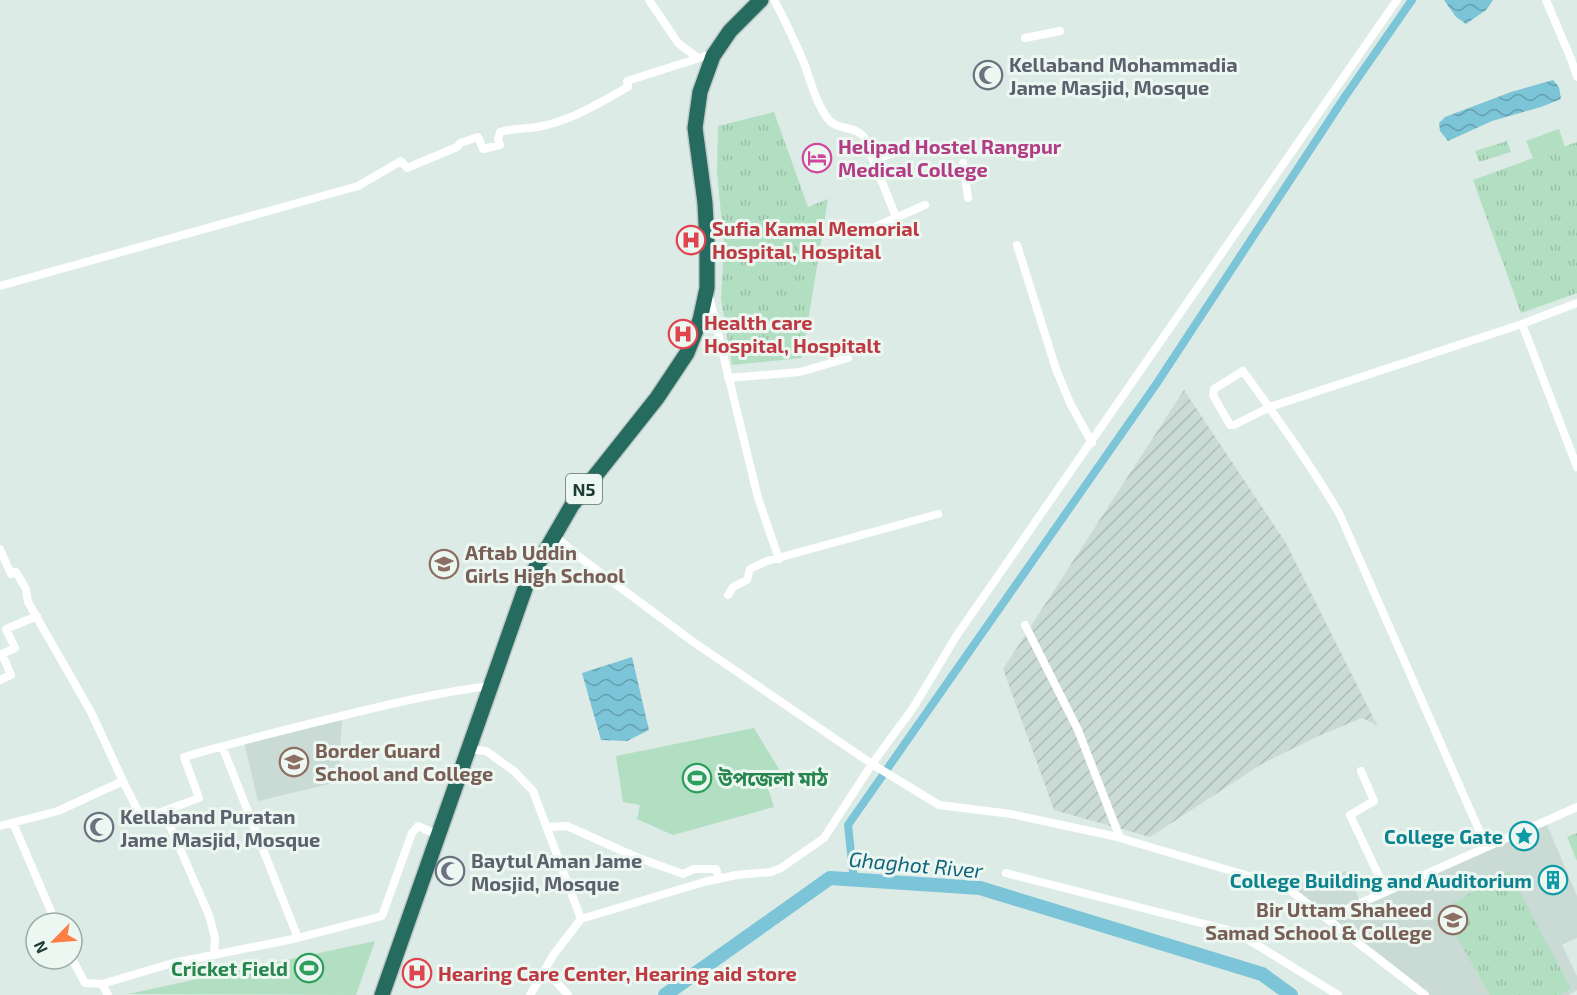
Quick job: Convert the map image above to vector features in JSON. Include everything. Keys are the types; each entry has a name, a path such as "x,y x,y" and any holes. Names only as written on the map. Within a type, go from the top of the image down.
{"highway":[{"name":"N5","path":"382,995 527,583 572,504 657,398 687,353 700,320 707,288 705,213 695,128 700,92 715,53 730,31 761,0"}],"street":[{"path":"649,0 678,43 698,58"},
{"path":"774,0 802,60 819,104 827,118 836,126 861,134 896,218"},
{"path":"530,995 545,969 581,919 719,879 771,872 781,868 824,838 914,708 957,635 1397,0"},
{"path":"1546,0 1577,77"},
{"path":"1025,38 1060,31"},
{"path":"0,286 358,186 401,161 407,168 478,137 483,149 500,145 498,139 500,132 514,128 537,127 580,114 628,87 627,81 715,53"},
{"path":"873,160 921,144"},
{"path":"963,163 968,198"},
{"path":"877,226 925,205"},
{"path":"1017,245 1056,369 1070,404 1092,442"},
{"path":"707,288 758,498 779,559"},
{"path":"1486,846 1340,515 1319,480 1270,407 1244,371 1214,389 1213,395 1230,425 1234,425 1270,407 1522,324 1577,303"},
{"path":"1522,324 1577,467"},
{"path":"728,378 800,372 848,358"},
{"path":"728,595 733,587 747,580 750,568 938,514"},
{"path":"554,534 578,556 692,641 874,765 939,805 1011,814 1120,838 1286,887 1425,995"},
{"path":"0,549 11,574 16,572 26,589 28,602 91,712 142,819 199,798 184,757 400,702 462,689 490,686"},
{"path":"0,680 12,675 2,654 15,648 6,630 37,616"},
{"path":"1025,625 1078,730 1120,838"},
{"path":"222,746 298,938"},
{"path":"468,749 486,752 514,771 533,791 581,919"},
{"path":"1361,771 1374,801 1350,815 1386,891"},
{"path":"0,826 58,811 123,781"},
{"path":"1327,918 1577,807"},
{"path":"161,812 167,819 209,915 215,938 214,955"},
{"path":"13,823 51,911"},
{"path":"78,971 85,983 102,984 173,963 298,938 382,916 412,833 418,826 438,835"},
{"path":"548,827 567,826 636,857 683,874 694,869 716,869 719,879"},
{"path":"1006,873 1236,932 1338,995"},
{"path":"545,969 568,995"},
{"path":"102,984 108,995"}],"shaded area":[{"path":"1184,390 1286,543 1377,725 1362,718 1316,737 1260,765 1150,837 1054,810 1003,669"},
{"name":"Border Guard School and College","path":"342,720 338,782 258,801 244,742"},
{"name":"Bir Uttam Shaheed Samad School & College","path":"1545,820 1577,896 1577,938 1562,945 1577,976 1577,990 1569,995 1426,995 1287,886 1347,871 1360,902"}],"green space":[{"path":"774,112 808,207 828,199 802,358 732,365 721,299 724,243 717,173 718,126"},
{"path":"1559,129 1565,147 1533,158 1526,141"},
{"path":"1507,141 1511,152 1479,162 1475,151"},
{"path":"1577,142 1577,293 1521,313 1473,180"},
{"name":"উপজেলা মাঠ","path":"754,728 782,774 766,782 774,807 673,835 637,819 640,805 623,802 616,756"},
{"path":"1577,833 1577,861 1567,837"},
{"path":"1509,871 1571,989 1560,995 1490,995 1441,910"},
{"name":"Cricket Field","path":"375,941 356,995 128,994"}],"water":[{"path":"1444,0 1493,0 1486,10 1466,24 1456,17"},
{"path":"1553,80 1559,87 1561,99 1492,121 1448,141 1440,131 1439,123 1445,117 1511,92"},
{"path":"632,657 649,730 627,741 601,740 582,673"}],"waterway":[{"path":"854,880 848,825 1157,383 1344,98 1412,0"},
{"name":"Ghaghot River","path":"665,995 830,878 980,888 1262,974 1291,995"}],"place":[{"name":"Kellaband Mohammadia Jame Masjid, Mosque","path":"988,75"},
{"name":"Helipad Hostel Rangpur Medical College","path":"817,158"},
{"name":"Sufia Kamal Memorial Hospital, Hospital","path":"691,240"},
{"name":"Health care Hospital, Hospitalt","path":"683,334"},
{"name":"Aftab Uddin Girls High School","path":"444,564"},
{"name":"Border Guard School and College","path":"294,762"},
{"name":"উপজেলা মাঠ","path":"697,778"},
{"name":"Kellaband Puratan Jame Masjid, Mosque","path":"99,827"},
{"name":"College Gate","path":"1524,836"},
{"name":"Baytul Aman Jame Mosjid, Mosque","path":"450,871"},
{"name":"College Building and Auditorium","path":"1553,880"},
{"name":"Bir Uttam Shaheed Samad School & College","path":"1453,920"},
{"name":"Cricket Field","path":"309,968"},
{"name":"Hearing Care Center, Hearing aid store","path":"417,973"}]}
